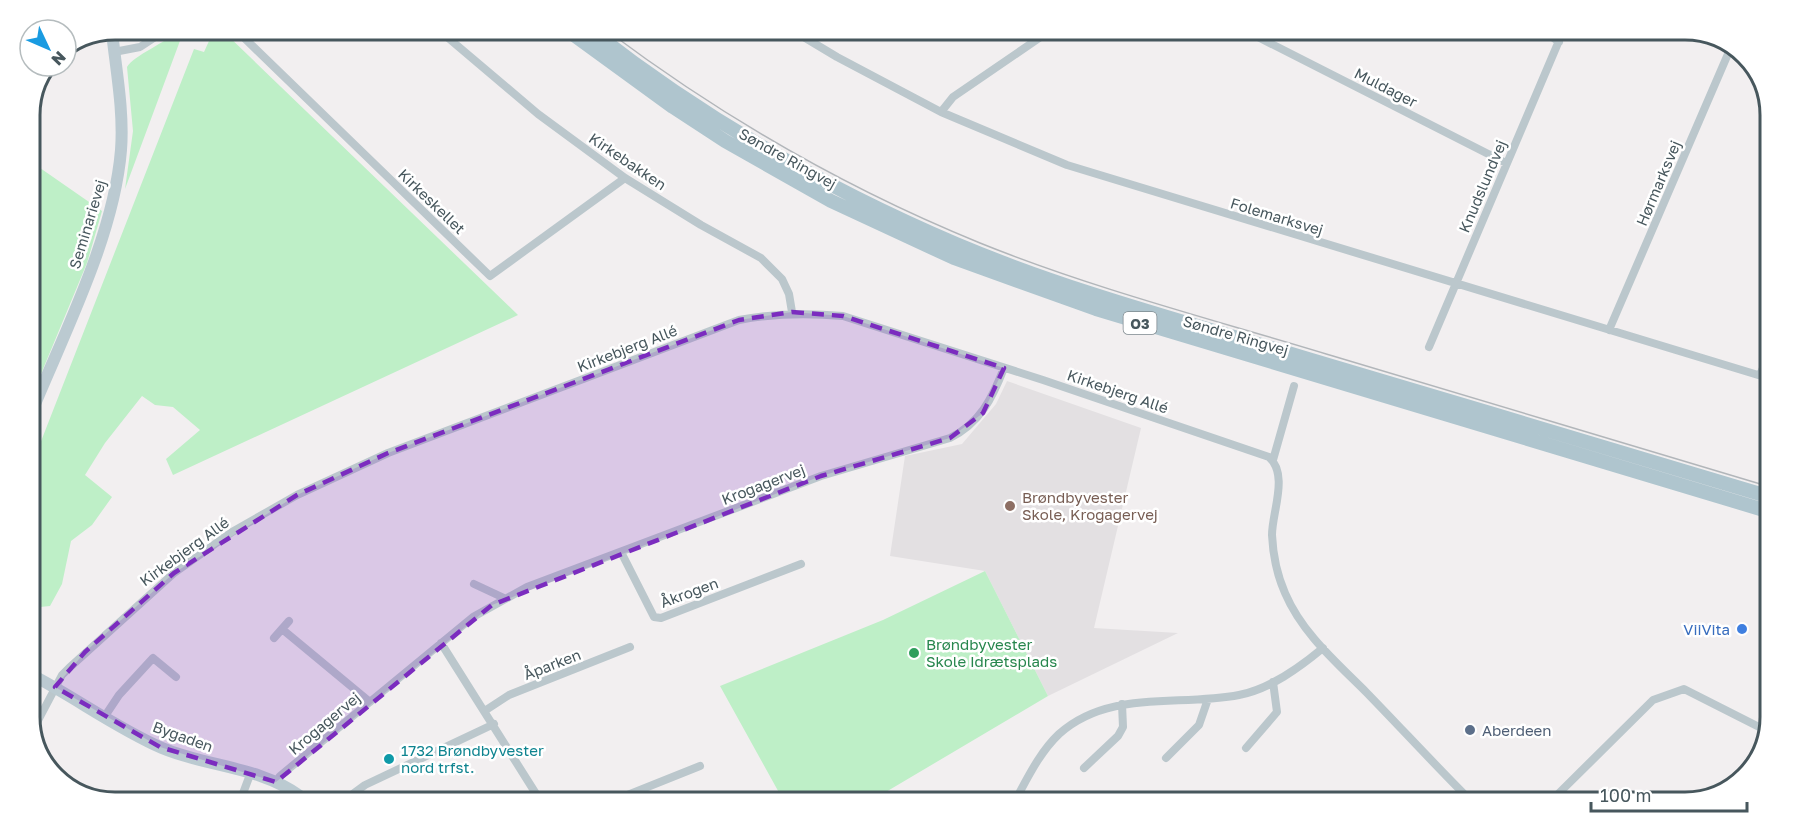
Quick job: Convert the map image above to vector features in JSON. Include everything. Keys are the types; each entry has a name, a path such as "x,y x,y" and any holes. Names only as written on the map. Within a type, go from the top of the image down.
{"main road":[{"name":"Søndre Ringvej","path":"581,40 673,107 779,173 888,230 964,262 1028,287 1167,332 1760,509"},
{"name":"Søndre Ringvej","path":"604,40 683,97 785,161 895,217 958,245 1100,296 1760,494"}],"street":[{"name":"Seminarievej","path":"41,389 92,264 117,180 121,118 113,40"},
{"path":"114,52 140,47 151,40"},
{"name":"Kirkeskellet","path":"246,40 490,276 625,178"},
{"name":"Kirkebakken","path":"451,40 538,114 625,178 701,225 761,258 782,279 789,294 792,312"},
{"name":"Folemarksvej","path":"810,40 940,112 1067,165 1760,375"},
{"path":"940,112 953,97 1036,40"},
{"name":"Muldager","path":"1264,40 1506,163"},
{"name":"Knudslundvej","path":"1429,347 1556,40"},
{"name":"Hørmarksvej","path":"1609,330 1728,54"},
{"name":"Kirkebjerg Allé","path":"41,715 62,675 85,652 174,573 231,532 297,495 388,453 731,323 792,312 843,316 1264,454 1273,460"},
{"name":"Krogagervej","path":"276,782 473,616 504,598 821,476 950,438 969,427 983,413 1004,368"},
{"path":"1294,386 1273,460 1279,478 1272,536 1279,576 1298,618 1323,648 1462,792"},
{"name":"Åkrogen","path":"621,552 654,617 661,618 801,564"},
{"path":"474,584 504,598"},
{"path":"274,638 289,621"},
{"path":"282,629 370,702"},
{"path":"441,643 486,710 534,792"},
{"name":"Åparken","path":"486,710 509,695 630,647"},
{"path":"1020,792 1039,759 1059,734 1096,710 1122,704 1241,695 1273,682 1323,648"},
{"path":"105,716 125,689 153,658 176,677"},
{"name":"Bygaden","path":"41,680 160,747 189,758 251,772 293,792"},
{"path":"1246,748 1277,712 1273,682"},
{"path":"1560,792 1653,700 1675,690 1684,689 1759,727"},
{"path":"1166,758 1199,725 1208,699"},
{"path":"1084,768 1118,736 1123,727 1122,704"},
{"path":"355,792 365,785 494,723"},
{"path":"635,792 700,766"},
{"path":"244,792 251,772"}],"highlighted area":[{"path":"792,312 843,316 1004,368 983,413 950,438 821,476 492,605 276,782 160,747 55,687 85,652 174,573 297,495 388,453 739,320"}],"shaded area":[{"name":"Brøndbyvester Skole, Krogagervej","path":"1007,381 1141,428 1094,628 1178,633 1048,696 985,571 890,556 905,456 962,444 996,404"}],"green space":[{"path":"165,40 180,40 125,189 133,131 127,67 136,58"},
{"path":"209,40 232,40 518,315 173,475 166,459 200,430 173,407 155,405 142,396 105,443 85,475 112,497 92,525 71,541 62,584 50,606 41,607 41,441 194,49 204,52"},
{"path":"41,169 102,211 87,263 41,374"},
{"name":"Brøndbyvester Skole Idrætsplads","path":"985,571 1048,696 886,792 779,792 720,686 883,620"}],"tram line":[{"path":"620,40 697,94 788,150 931,222 1023,260 1155,303 1760,484"}],"place":[{"name":"Brøndbyvester Skole, Krogagervej","path":"1010,506"},
{"name":"ViiVita","path":"1742,629"},
{"name":"Brøndbyvester Skole Idrætsplads","path":"914,653"},
{"name":"Aberdeen","path":"1470,730"},
{"name":"1732 Brøndbyvester nord trfst.","path":"389,759"}]}
